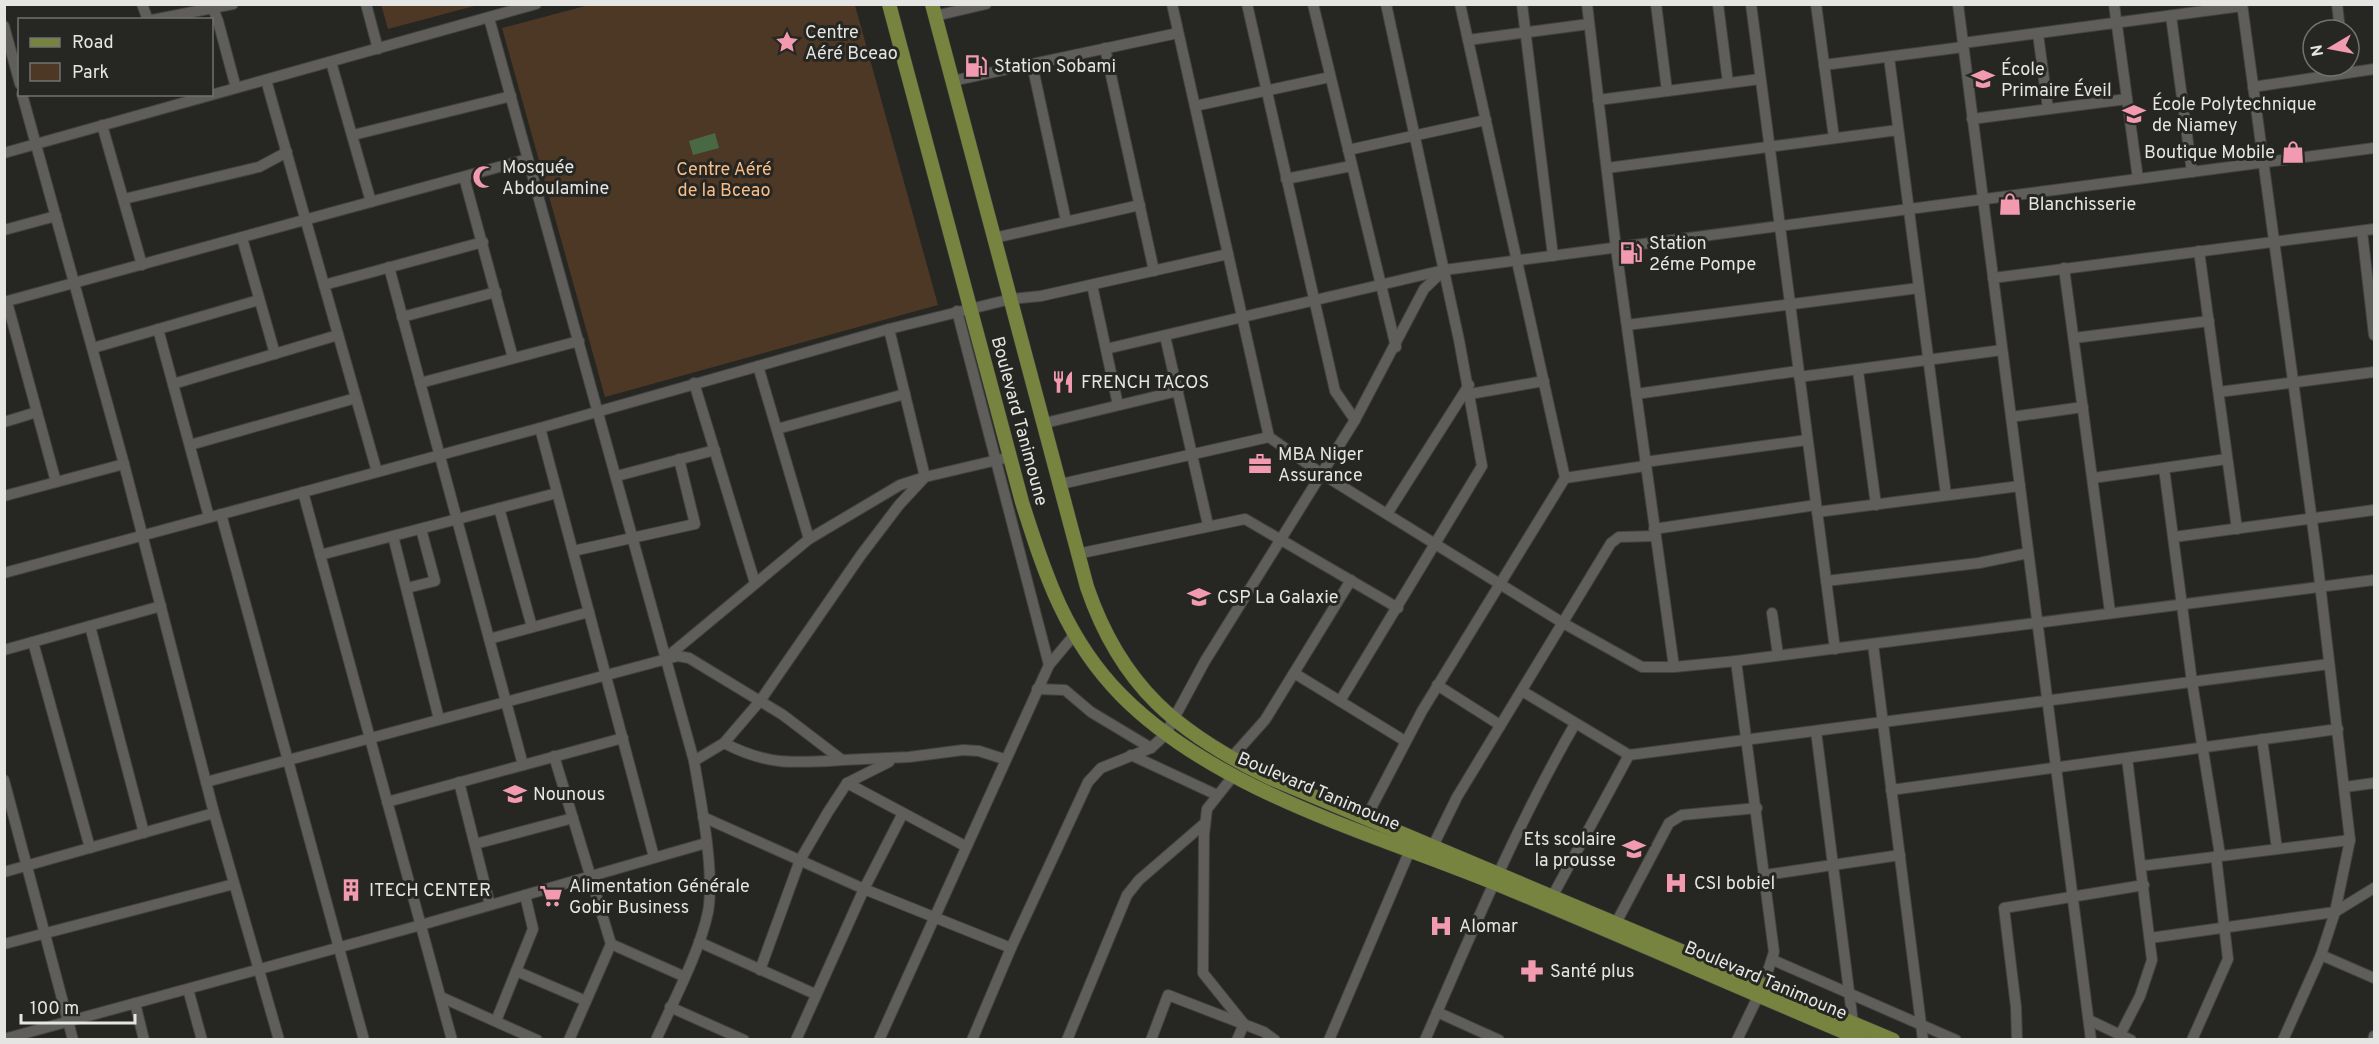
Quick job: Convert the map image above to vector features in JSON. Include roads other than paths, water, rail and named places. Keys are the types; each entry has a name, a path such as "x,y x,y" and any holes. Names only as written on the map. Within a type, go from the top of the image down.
{"main road":[{"name":"Boulevard Tanimoune","path":"889,4 964,310 1004,458 1059,608 1075,634 1119,693 1166,735 1263,790 1410,850 1552,897 1616,923 1863,1040"},
{"name":"Boulevard Tanimoune","path":"934,10 1046,423 1077,554 1104,631 1136,681 1174,721 1231,758 1270,778 1367,816 1495,877 1760,991 1853,1023 1893,1040"}],"street":[{"path":"142,4 149,18"},
{"path":"160,18 233,4"},
{"path":"366,4 378,49"},
{"path":"213,94 536,4"},
{"path":"934,10 986,4"},
{"path":"1172,4 1269,437 1322,474 1498,584 1642,667 1674,667 1736,661 2374,580"},
{"path":"1246,4 1335,391 1355,420"},
{"path":"1312,4 1396,347"},
{"path":"1340,701 1482,466 1469,390 1386,4"},
{"path":"1367,816 1405,741 1437,685 1565,478 1460,4"},
{"path":"1522,4 1553,256"},
{"path":"1587,4 1616,248 1674,667"},
{"path":"1656,4 1667,91"},
{"path":"1718,4 1728,83"},
{"path":"1750,4 1835,649"},
{"path":"1816,4 1834,138"},
{"path":"1958,4 2091,1040"},
{"path":"2114,4 2138,179"},
{"path":"1824,65 2242,5 2272,242 2320,586 2350,840 2335,912 2321,955 2283,1040"},
{"path":"212,7 236,88"},
{"path":"2171,15 2192,172"},
{"path":"489,18 694,761 706,843 708,905 699,942 656,1040"},
{"path":"1468,40 1589,24"},
{"path":"4,26 18,78"},
{"path":"952,81 1178,33"},
{"path":"2038,33 2048,109"},
{"path":"1105,48 1154,271"},
{"path":"1889,57 1946,495"},
{"path":"332,62 371,202"},
{"path":"1032,64 1066,221"},
{"path":"1195,106 1330,77"},
{"path":"2253,87 2302,78"},
{"path":"1598,100 1760,79"},
{"path":"266,80 377,472"},
{"path":"23,96 144,537 214,813 279,1040"},
{"path":"165,96 167,107"},
{"path":"4,153 207,96"},
{"path":"353,135 511,96"},
{"path":"1972,119 2127,99"},
{"path":"1348,150 1485,120"},
{"path":"102,125 142,265"},
{"path":"1606,168 1898,130"},
{"path":"1106,349 1243,318 1380,283 1444,270 2374,148"},
{"path":"124,199 259,166 287,152"},
{"path":"56,482 6,302 528,159"},
{"path":"1286,179 1352,166"},
{"path":"464,177 513,358"},
{"path":"994,238 1140,205"},
{"path":"4,230 56,216"},
{"path":"1993,278 2374,229"},
{"path":"2362,231 2374,335"},
{"path":"242,238 274,354"},
{"path":"324,285 483,242"},
{"path":"2199,251 2237,528"},
{"path":"4,573 144,537 209,517 540,428 889,329 1011,299 1092,285 1228,254"},
{"path":"389,267 523,765"},
{"path":"2064,268 2110,612"},
{"path":"972,1040 1011,948 1088,782 1101,768 1151,748 1166,735 1202,667 1355,420 1396,347 1424,290 1444,270"},
{"path":"1092,285 1118,405"},
{"path":"1627,325 1919,288"},
{"path":"402,317 496,292"},
{"path":"93,348 259,300"},
{"path":"2074,338 2209,321"},
{"path":"158,329 209,517"},
{"path":"889,329 926,477"},
{"path":"173,384 338,335"},
{"path":"1165,336 1208,525"},
{"path":"420,383 579,341"},
{"path":"1636,394 1799,374 1858,370 2002,351"},
{"path":"758,366 809,539"},
{"path":"1858,370 1876,505"},
{"path":"2218,392 2374,372"},
{"path":"1387,514 1469,390 1544,381"},
{"path":"694,383 755,583"},
{"path":"1046,423 1178,391"},
{"path":"777,429 905,394"},
{"path":"190,445 356,398"},
{"path":"2011,417 2083,407"},
{"path":"4,422 37,412"},
{"path":"540,428 654,858"},
{"path":"1061,484 1269,437"},
{"path":"1565,478 1808,440"},
{"path":"617,476 715,450"},
{"path":"667,657 809,539 900,485 1004,458 1049,664"},
{"path":"573,551 695,524 679,459"},
{"path":"2092,478 2228,459"},
{"path":"4,496 124,464"},
{"path":"2164,468 2218,856 2227,962 2192,1040"},
{"path":"694,761 724,743 760,701 861,555 899,505 926,477"},
{"path":"1433,846 1453,803 1614,540 1654,532 1816,509 1876,505 2020,486"},
{"path":"303,492 452,1040"},
{"path":"320,555 557,493"},
{"path":"499,508 532,627"},
{"path":"2174,537 2374,510"},
{"path":"221,514 286,760 340,947 364,1040"},
{"path":"1077,554 1245,519 1282,538 1398,608"},
{"path":"406,588 435,581 421,529"},
{"path":"393,536 439,719"},
{"path":"1826,580 1979,563 2028,553"},
{"path":"1231,758 1262,725 1351,580"},
{"path":"4,650 161,606"},
{"path":"489,639 589,612"},
{"path":"1772,613 1778,655"},
{"path":"90,626 144,833"},
{"path":"879,1040 1004,759 1049,664 1075,634"},
{"path":"33,642 90,848"},
{"path":"1873,644 1923,1040"},
{"path":"206,782 667,657 689,658 760,701 842,760"},
{"path":"1736,661 1757,808 1773,960 1737,1040"},
{"path":"1522,692 1629,755 2329,664"},
{"path":"1294,673 1405,741"},
{"path":"1437,685 1500,725"},
{"path":"1037,689 1065,690 1091,712 1151,748"},
{"path":"1425,1040 1495,877 1535,793 1575,724"},
{"path":"1891,790 2338,729"},
{"path":"1815,731 1853,1023"},
{"path":"387,801 623,738"},
{"path":"2262,740 2277,849"},
{"path":"724,743 747,755 785,763 909,757 963,750 979,751 1004,759"},
{"path":"1131,755 1217,795"},
{"path":"1552,897 1629,755"},
{"path":"554,756 611,944 569,1040"},
{"path":"760,970 800,860 847,783 874,767 909,757"},
{"path":"2089,1020 2125,1037 2152,960 2127,758"},
{"path":"1234,775 1207,809 1203,973 1244,1024"},
{"path":"4,780 74,1040"},
{"path":"459,782 490,905"},
{"path":"847,783 965,846"},
{"path":"2345,787 2374,783"},
{"path":"1616,923 1669,823 1682,815 1757,808"},
{"path":"4,872 214,813"},
{"path":"795,1040 864,889 903,813"},
{"path":"475,843 573,818"},
{"path":"703,818 864,889 934,915 1011,948"},
{"path":"1067,1040 1127,895 1139,880 1205,823"},
{"path":"2141,866 2350,840"},
{"path":"4,1039 421,925 706,843"},
{"path":"1329,1040 1410,850"},
{"path":"1765,875 1900,855"},
{"path":"4,944 234,884"},
{"path":"2017,1040 2016,1007 2004,908 2144,885"},
{"path":"2150,938 2335,912 2374,888"},
{"path":"495,1021 533,929 525,895"},
{"path":"699,942 815,994"},
{"path":"611,944 683,976"},
{"path":"2321,955 2374,978"},
{"path":"1773,960 1956,1040"},
{"path":"516,971 586,1001"},
{"path":"188,989 202,1040"},
{"path":"1151,1040 1168,995 1244,1024 1275,1040"},
{"path":"441,997 537,1040"},
{"path":"135,1003 144,1040"},
{"path":"670,1007 738,1038"},
{"path":"1437,1012 1499,1040"},
{"path":"1237,1040 1244,1024"}],"place":[{"name":"Centre Aéré Bceao","path":"787,42"},
{"name":"Station Sobami","path":"976,66"},
{"name":"École Primaire Éveil","path":"1983,79"},
{"name":"École Polytechnique de Niamey","path":"2134,114"},
{"name":"Boutique Mobile","path":"2293,152"},
{"name":"Mosquée Abdoulamine","path":"484,177"},
{"name":"Blanchisserie","path":"2010,204"},
{"name":"Station 2éme Pompe","path":"1631,253"},
{"name":"FRENCH TACOS","path":"1063,382"},
{"name":"MBA Niger Assurance","path":"1260,464"},
{"name":"CSP La Galaxie","path":"1199,597"},
{"name":"Nounous","path":"515,794"},
{"name":"Ets scolaire la prousse","path":"1634,849"},
{"name":"CSI bobiel","path":"1676,883"},
{"name":"ITECH CENTER","path":"351,890"},
{"name":"Alimentation Générale Gobir Business","path":"551,896"},
{"name":"Alomar","path":"1441,926"},
{"name":"Santé plus","path":"1532,971"}],"park label":[{"name":"Centre Aéré de la Bceao","path":"724,180"}]}
